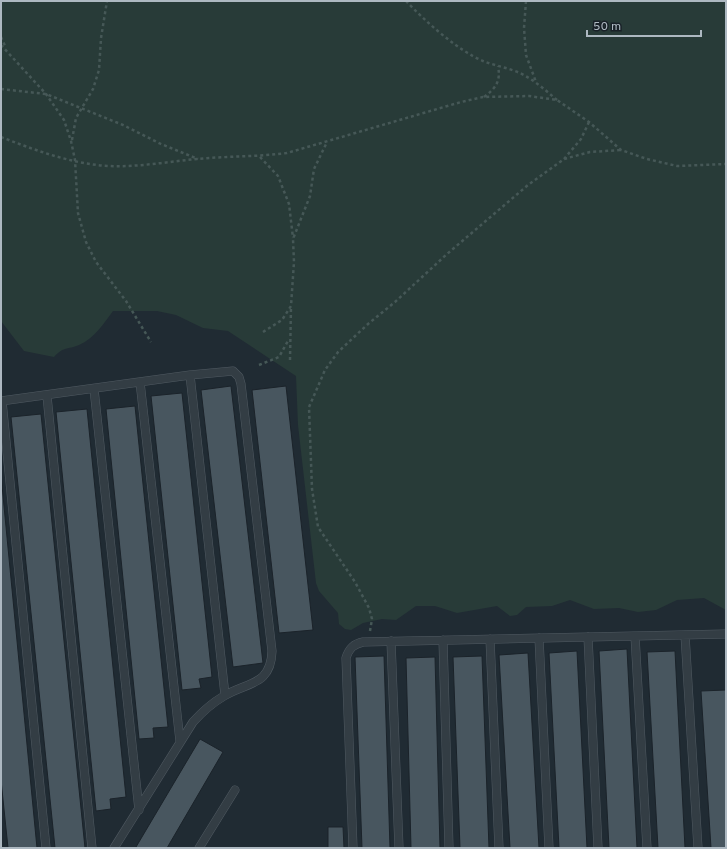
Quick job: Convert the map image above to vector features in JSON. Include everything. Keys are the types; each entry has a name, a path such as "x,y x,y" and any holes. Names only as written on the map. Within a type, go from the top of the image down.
{"lane":[{"path":"46,848 1,401 47,396 190,375 233,371 239,377 241,384 272,652 271,664 265,675 256,681 225,695 207,707 193,722 114,848"},
{"path":"190,375 225,695"},
{"path":"140,382 180,741"},
{"path":"94,389 139,810"},
{"path":"47,396 92,848"},
{"path":"353,848 346,658 348,651 355,644 363,642 391,641 726,634"},
{"path":"685,635 698,848"},
{"path":"636,636 647,848"},
{"path":"588,637 598,848"},
{"path":"539,638 549,848"},
{"path":"490,639 499,848"},
{"path":"443,640 449,848"},
{"path":"391,641 399,848"},
{"path":"199,848 234,790"}],"path":[{"path":"72,141 76,118 93,89 99,70 101,38 107,1"},
{"path":"406,1 433,27 457,45 482,60 515,71 536,82 589,122 621,150 647,159 677,166 726,164"},
{"path":"526,1 524,28 526,55 536,82"},
{"path":"1,37 7,50"},
{"path":"1,45 46,94 64,120 72,141 75,160 78,212 86,242 96,262 126,301 151,342"},
{"path":"484,97 494,90 500,76 498,66"},
{"path":"1,88 46,94 199,159"},
{"path":"1,137 45,153 97,165 132,165 287,153 425,111 484,97 529,96 558,100"},
{"path":"363,642 370,632 372,624 369,608 318,527 312,489 309,407 317,386 325,370 338,352 447,254 528,185 564,159 581,139 589,122"},
{"path":"293,239 310,196 314,169 327,142"},
{"path":"564,159 590,152 621,150"},
{"path":"260,156 278,176 289,204 294,262 291,306 290,360"},
{"path":"263,332 282,320 291,306"},
{"path":"259,365 279,357 290,337"}],"green space":[{"path":"1,1 726,1 726,610 704,598 677,600 656,610 638,612 619,608 594,609 570,600 552,606 526,607 517,615 510,616 497,606 457,613 435,606 416,606 396,620 382,619 363,623 351,630 345,629 339,624 338,613 319,591 316,583 298,425 296,376 228,331 203,328 176,315 157,311 113,311 89,339 79,345 63,350 54,357 24,351 1,321"}],"building":[{"path":"231,386 263,663 233,667 201,390"},
{"path":"286,386 313,630 279,633 252,390"},
{"path":"182,393 212,677 199,679 201,688 182,690 151,396"},
{"path":"135,406 168,727 153,728 154,738 139,739 106,409"},
{"path":"87,409 126,797 110,799 111,809 96,811 56,412"},
{"path":"41,414 85,848 55,848 11,417"},
{"path":"1,475 37,848 8,848 1,780"},
{"path":"627,649 637,848 609,848 599,651"},
{"path":"577,651 587,848 559,848 549,653"},
{"path":"675,651 685,848 658,848 647,652"},
{"path":"528,653 539,848 510,848 499,655"},
{"path":"384,656 390,848 362,848 355,657"},
{"path":"482,656 489,848 460,848 453,657"},
{"path":"435,657 440,848 411,848 406,658"},
{"path":"726,690 726,848 711,848 701,691"},
{"path":"200,739 223,752 167,848 136,847"},
{"path":"328,827 343,827 344,848 328,848"}]}
